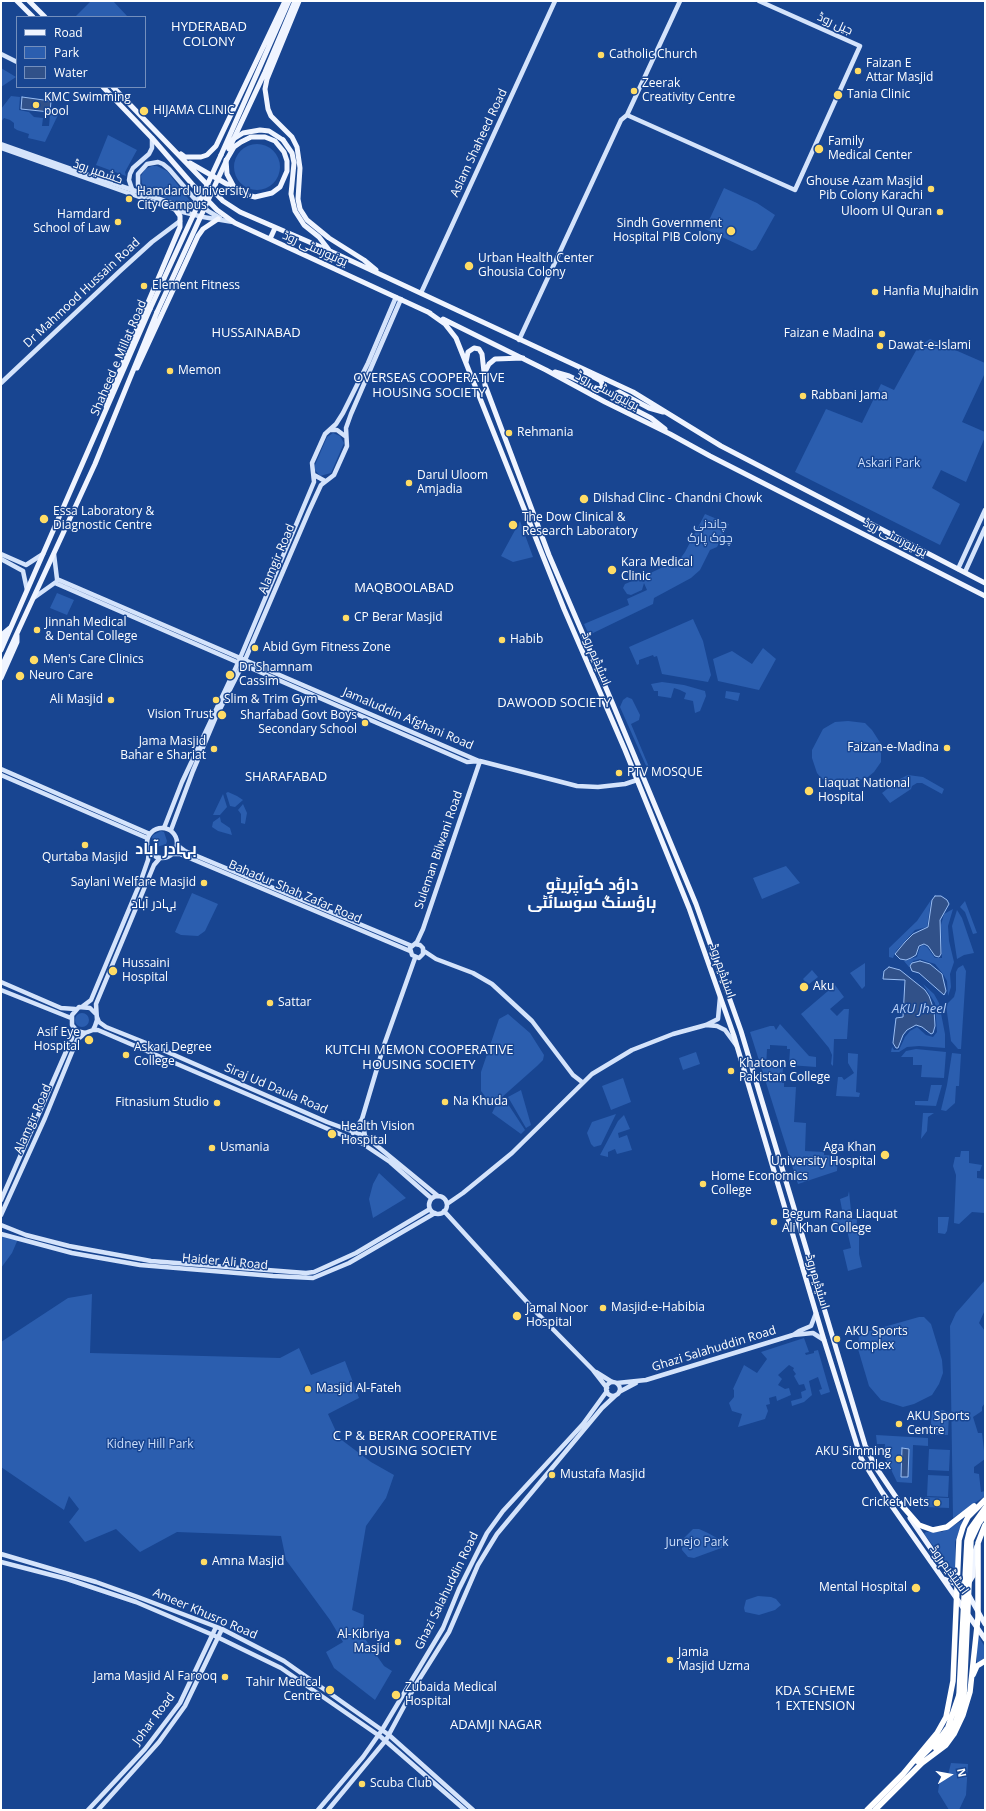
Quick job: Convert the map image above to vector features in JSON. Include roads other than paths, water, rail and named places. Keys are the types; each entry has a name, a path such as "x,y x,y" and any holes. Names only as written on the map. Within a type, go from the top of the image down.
{"highway":[{"path":"898,1501 920,1525 933,1530 947,1527 972,1507 984,1500"},
{"path":"903,1774 937,1733 946,1717 953,1681 956,1596 958,1584 959,1546 962,1527 968,1517 984,1500"},
{"path":"867,1810 940,1738 948,1727 962,1696 966,1541 970,1529 985,1508"},
{"path":"875,1810 943,1742 956,1722 962,1696 971,1540 978,1523 985,1515"},
{"path":"970,1692 978,1609 978,1544 985,1524"},
{"path":"922,1763 946,1745 954,1734 963,1715 977,1666 985,1661"}],"main road":[{"path":"17,1 32,16"},
{"path":"29,1 44,16"},
{"path":"172,148 185,157 194,158 207,155 216,146 285,1"},
{"name":"Shaheed e Millat Road","path":"1,650 104,419 150,309 227,142 289,1"},
{"path":"235,190 227,174 226,158 295,1"},
{"path":"300,1 267,79 265,89 268,109 272,116 292,137 297,146 300,168 298,199 300,209 307,220 329,238 364,260 383,275"},
{"name":"Aslam Shaheed Road","path":"421,293 555,1"},
{"path":"519,340 621,120 627,115 680,1"},
{"name":"جیل روڈ","path":"627,115 795,190 860,46 759,1"},
{"path":"1,54 16,62"},
{"name":"یونیورسٹی روڈ","path":"104,88 152,138 217,210 235,223 428,312 522,358 710,456 985,596"},
{"path":"114,88 185,160"},
{"path":"227,142 243,133 260,130 269,131 283,140 292,153 294,163 291,194 295,211 304,226 319,237 330,251"},
{"name":"Shaheed e Millat Road","path":"1,668 95,464 157,312 227,159 234,147 246,139 258,136 275,141 284,152 287,161 287,171 280,187 272,193 255,197 235,190 185,160"},
{"path":"136,196 130,186 130,174 133,168 149,154 152,148 152,138"},
{"name":"کشمیر روڈ","path":"1,144 179,206 188,207 197,202 204,192"},
{"name":"کشمیر روڈ","path":"1,148 175,209 203,217 235,223"},
{"name":"یونیورسٹی روڈ","path":"185,160 222,202 240,212 383,275 519,340 633,392 672,414 721,446 985,583"},
{"path":"130,379 140,363 198,236 203,229 220,219 208,211 163,164 151,162 144,166 138,174 138,185 145,195"},
{"path":"104,419 109,396 176,238 180,216 175,209"},
{"name":"Dr Mahmood Hussain Road","path":"1,383 152,242 180,222"},
{"path":"270,240 275,228"},
{"path":"176,238 181,234 188,232 198,236"},
{"name":"Alamgir Road","path":"171,830 206,741 240,664 240,657 314,482 312,463 325,434 343,413 398,298"},
{"name":"Alamgir Road","path":"164,828 182,782 240,664 245,660 281,572 321,485 325,480 334,475 347,446 345,436 351,414 398,298"},
{"name":"اسٹیڈیم روڈ","path":"428,312 445,324 456,338 564,609 637,780 689,908 720,993 824,1340 864,1463 942,1577 976,1623 985,1639"},
{"name":"اسٹیڈیم روڈ","path":"467,367 468,352 474,348 479,349 484,358 485,385 538,529 611,699 696,904 740,1031 865,1445 875,1466 898,1501 938,1559 978,1609 985,1626"},
{"path":"484,374 489,364 495,359 522,358"},
{"path":"546,370 569,376 599,390 603,387 601,381 586,374 575,365"},
{"path":"670,434 651,418 616,400 614,394 619,392 649,408 672,414"},
{"path":"330,430 337,430 345,436"},
{"path":"314,475 325,480"},
{"path":"958,569 985,510"},
{"path":"965,572 985,528"},
{"path":"27,592 23,571 26,565 44,553"},
{"path":"1,554 23,571"},
{"path":"35,597 56,581 54,554"},
{"path":"1,559 26,565"},
{"name":"Jamaluddin Afghani Road","path":"56,581 240,657 319,693 470,755 480,761"},
{"name":"Jamaluddin Afghani Road","path":"56,581 240,664 467,762 480,761"},
{"path":"1,640 4,633 11,628"},
{"path":"1,678 17,642 17,632"},
{"path":"604,702 611,699"},
{"path":"480,761 577,786 598,788 625,784 637,780"},
{"name":"Suleman Bilwani Road","path":"412,947 424,929 480,761"},
{"path":"1,769 149,836"},
{"path":"1,775 149,836"},
{"path":"1,982 61,1008 76,1009 91,1000 140,884 148,860 149,836 157,828 171,830 176,836 177,845 171,854 160,858 154,864 96,1004 96,1023 93,1030 85,1033 74,1028 71,1018 76,1009"},
{"name":"Bahadur Shah Zafar Road","path":"177,845 185,851 412,947"},
{"path":"149,850 155,856 160,858"},
{"name":"Bahadur Shah Zafar Road","path":"171,854 180,854 412,947"},
{"path":"689,908 696,904"},
{"path":"351,1139 362,1119 384,1045 418,957 424,949 424,929"},
{"path":"436,959 420,945 412,947 412,955 436,959 472,973 492,984 532,1021 573,1075 582,1082"},
{"path":"1,990 71,1018"},
{"path":"444,1211 447,1204 463,1193 512,1153 582,1082 592,1074 632,1050 673,1034 706,1025 718,1019 720,993"},
{"path":"83,1006 90,1008 96,1015"},
{"name":"Siraj Ud Daula Road","path":"96,1015 99,1022 106,1027 365,1136 438,1196"},
{"path":"706,1025 717,1026 725,1030 737,1047"},
{"name":"Alamgir Road","path":"1,1200 66,1051 74,1028"},
{"name":"Siraj Ud Daula Road","path":"93,1030 97,1030 363,1144 390,1162 431,1198"},
{"name":"Alamgir Road","path":"1,1215 45,1118 77,1040 85,1033"},
{"path":"167,1060 170,1053"},
{"path":"757,1115 764,1113"},
{"path":"362,1119 365,1136 363,1144"},
{"path":"444,1211 435,1213 430,1209 429,1203 431,1198 438,1196 443,1197 447,1204"},
{"name":"Haider Ali Road","path":"1,1226 26,1235 69,1246 151,1261 306,1273 321,1270 356,1253 430,1209"},
{"path":"444,1211 537,1313 593,1370 610,1395 617,1393 620,1388 593,1370"},
{"name":"Haider Ali Road","path":"1,1234 72,1253 140,1265 313,1278 349,1264 435,1213"},
{"name":"Ghazi Salahuddin Road","path":"793,1335 811,1326 816,1313"},
{"name":"Ghazi Salahuddin Road","path":"328,1810 386,1740 415,1686 449,1632 478,1565 496,1534 602,1408 617,1393 639,1381 793,1335 810,1332 824,1340"},
{"name":"Ghazi Salahuddin Road","path":"318,1810 379,1735 443,1628 459,1589 487,1533 503,1511 583,1424 607,1389 614,1383 639,1381"},
{"path":"942,1577 958,1584 971,1582 973,1576 974,1554 978,1544"},
{"name":"Ameer Khusro Road","path":"1,1554 96,1582 216,1627 284,1661 389,1735 473,1810"},
{"name":"Ameer Khusro Road","path":"1,1562 53,1575 136,1602 218,1637 281,1668 386,1740 465,1810"},
{"path":"954,1636 961,1624 976,1623 985,1626"},
{"name":"Johar Road","path":"88,1810 131,1762 145,1749 180,1703 216,1627"},
{"name":"Johar Road","path":"98,1810 159,1742 185,1706 222,1630"},
{"path":"131,1762 137,1767"},
{"path":"332,1794 338,1798"}],"water":[{"name":"KMC Swimming pool","path":"22,97 51,101 50,112 21,109"},
{"path":"935,896 941,896 947,900 949,904 940,920 941,954 939,957 935,956 928,946 924,944 919,946 916,955 906,960 900,959 895,954 905,942 913,934 928,927 932,900"},
{"path":"920,961 930,964 942,974 946,991 944,995 919,973 912,971 910,966 912,963"},
{"name":"AKU Jheel","path":"889,967 900,970 925,990 934,1010 935,1026 933,1033 931,1034 922,1027 916,1025 907,1030 903,1035 898,1048 896,1048 893,1043 896,1018 903,1017 905,980 883,979 884,971"},
{"path":"902,1448 909,1449 908,1477 901,1477"}],"place":[{"name":"Catholic Church","path":"601,55"},
{"name":"Faizan E Attar Masjid","path":"858,71"},
{"name":"Zeerak Creativity Centre","path":"634,91"},
{"name":"Tania Clinic","path":"838,95"},
{"name":"KMC Swimming pool","path":"36,105"},
{"name":"HIJAMA CLINIC","path":"144,111"},
{"name":"Family Medical Center","path":"819,149"},
{"name":"Ghouse Azam Masjid Pib Colony Karachi","path":"931,189"},
{"name":"Hamdard University, City Campus","path":"129,199"},
{"name":"Uloom Ul Quran","path":"940,212"},
{"name":"Hamdard School of Law","path":"118,222"},
{"name":"Sindh Government Hospital PIB Colony","path":"731,231"},
{"name":"Urban Health Center Ghousia Colony","path":"469,266"},
{"name":"Element Fitness","path":"144,286"},
{"name":"Hanfia Mujhaidin","path":"875,292"},
{"name":"Faizan e Madina","path":"882,334"},
{"name":"Dawat-e-Islami","path":"880,346"},
{"name":"Memon","path":"170,371"},
{"name":"Rabbani Jama","path":"803,396"},
{"name":"Rehmania","path":"509,433"},
{"name":"Darul Uloom Amjadia","path":"409,483"},
{"name":"Dilshad Clinc - Chandni Chowk","path":"584,499"},
{"name":"Essa Laboratory & Diagnostic Centre","path":"44,519"},
{"name":"The Dow Clinical & Research Laboratory","path":"513,525"},
{"name":"Kara Medical Clinic","path":"612,570"},
{"name":"CP Berar Masjid","path":"346,618"},
{"name":"Jinnah Medical & Dental College","path":"37,630"},
{"name":"Habib","path":"502,640"},
{"name":"Abid Gym Fitness Zone","path":"255,648"},
{"name":"Men's Care Clinics","path":"34,660"},
{"name":"Dr Shamnam Cassim","path":"230,675"},
{"name":"Neuro Care","path":"20,676"},
{"name":"Ali Masjid","path":"111,700"},
{"name":"Slim & Trim Gym","path":"216,700"},
{"name":"Vision Trust","path":"222,715"},
{"name":"Sharfabad Govt Boys Secondary School","path":"365,723"},
{"name":"Faizan-e-Madina","path":"947,748"},
{"name":"Jama Masjid Bahar e Shariat","path":"214,749"},
{"name":"PTV MOSQUE","path":"619,773"},
{"name":"Liaquat National Hospital","path":"809,791"},
{"name":"Qurtaba Masjid","path":"85,845"},
{"name":"Saylani Welfare Masjid","path":"204,883"},
{"name":"Hussaini Hospital","path":"113,971"},
{"name":"Aku","path":"804,987"},
{"name":"Sattar","path":"270,1003"},
{"name":"Asif Eye Hospital","path":"89,1040"},
{"name":"Askari Degree College","path":"126,1055"},
{"name":"Khatoon e Pakistan College","path":"731,1071"},
{"name":"Na Khuda","path":"445,1102"},
{"name":"Fitnasium Studio","path":"217,1103"},
{"name":"Health Vision Hospital","path":"332,1134"},
{"name":"Usmania","path":"212,1148"},
{"name":"Aga Khan University Hospital","path":"885,1155"},
{"name":"Home Economics College","path":"703,1184"},
{"name":"Begum Rana Liaquat Ali Khan College","path":"774,1222"},
{"name":"Masjid-e-Habibia","path":"603,1308"},
{"name":"Jamal Noor Hospital","path":"517,1316"},
{"name":"AKU Sports Complex","path":"837,1339"},
{"name":"Masjid Al-Fateh","path":"308,1389"},
{"name":"AKU Sports Centre","path":"899,1424"},
{"name":"AKU Simming comlex","path":"899,1459"},
{"name":"Mustafa Masjid","path":"552,1475"},
{"name":"Cricket Nets","path":"937,1503"},
{"name":"Amna Masjid","path":"204,1562"},
{"name":"Mental Hospital","path":"916,1588"},
{"name":"Al-Kibriya Masjid","path":"398,1642"},
{"name":"Jamia Masjid Uzma","path":"670,1660"},
{"name":"Jama Masjid Al Farooq","path":"225,1677"},
{"name":"Tahir Medical Centre","path":"330,1690"},
{"name":"Zubaida Medical Hospital","path":"396,1695"},
{"name":"Scuba Club","path":"362,1784"}],"district":[{"name":"HYDERABAD COLONY","path":"209,34"},
{"name":"HUSSAINABAD","path":"256,333"},
{"name":"OVERSEAS COOPERATIVE HOUSING SOCIETY","path":"429,386"},
{"name":"MAQBOOLABAD","path":"404,588"},
{"name":"DAWOOD SOCIETY","path":"554,703"},
{"name":"SHARAFABAD","path":"286,777"},
{"name":"بہادر آباد","path":"166,849"},
{"name":"داؤد کوآپریٹو ہاؤسنگ سوسائٹی","path":"592,894"},
{"name":"بہادر آباد","path":"154,904"},
{"name":"KUTCHI MEMON COOPERATIVE HOUSING SOCIETY","path":"419,1058"},
{"name":"C P & BERAR COOPERATIVE HOUSING SOCIETY","path":"415,1444"},
{"name":"KDA SCHEME 1 EXTENSION","path":"815,1698"},
{"name":"ADAMJI NAGAR","path":"496,1725"}],"park label":[{"name":"Askari Park","path":"889,464"},
{"name":"چاندنی چوک پارک","path":"710,532"},
{"name":"Kidney Hill Park","path":"150,1445"},
{"name":"Junejo Park","path":"697,1543"}]}
